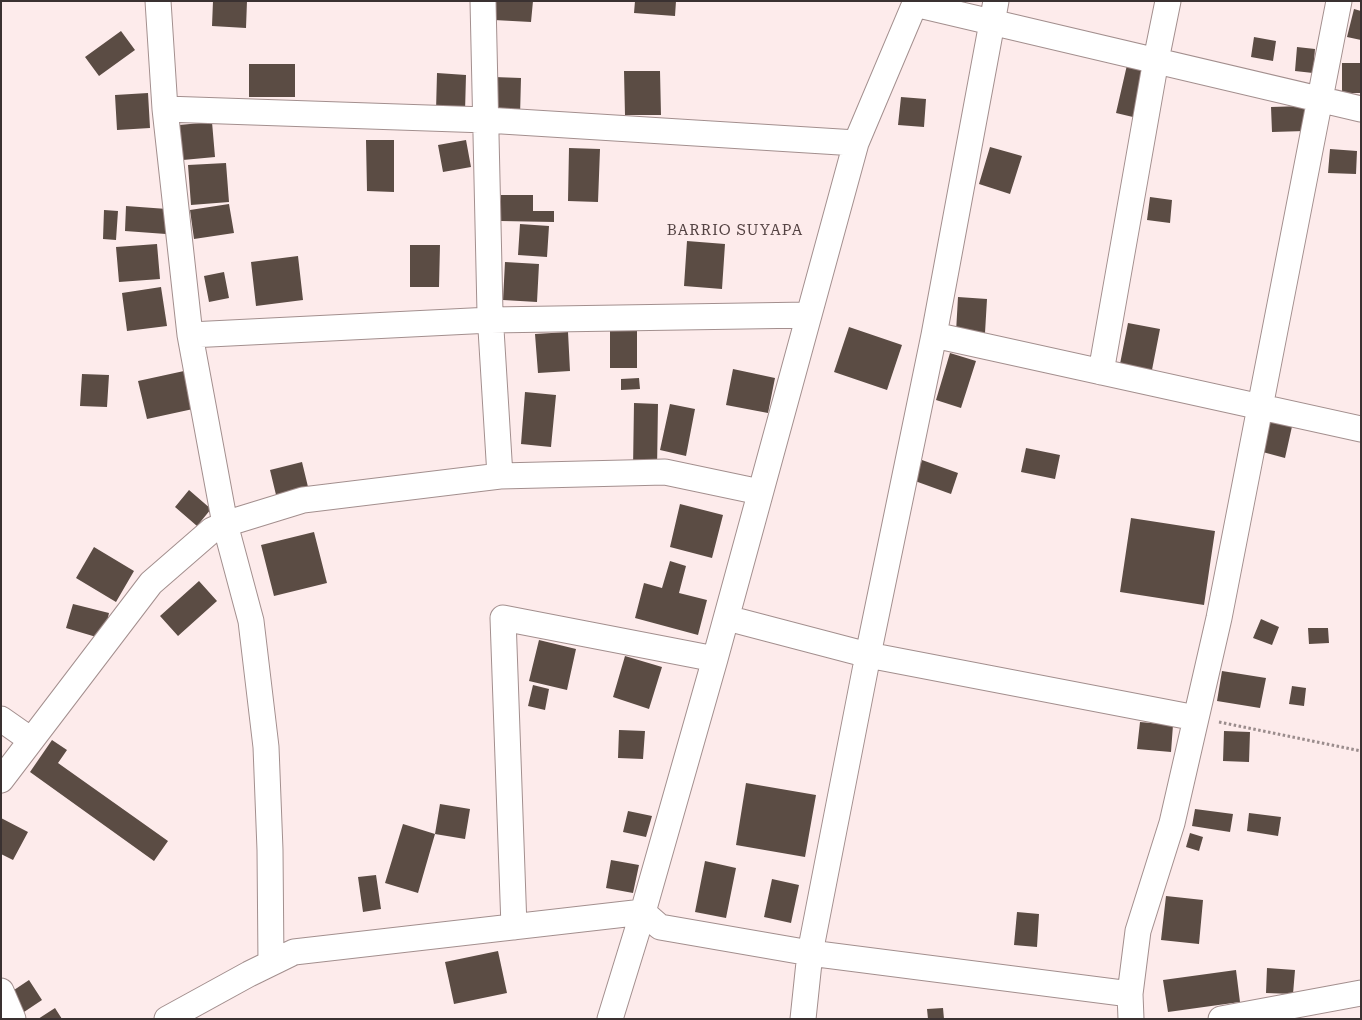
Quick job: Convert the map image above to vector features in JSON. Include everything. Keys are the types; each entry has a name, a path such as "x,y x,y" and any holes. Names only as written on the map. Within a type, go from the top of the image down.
{"street":[{"path":"158,1 165,109 190,335 225,524 251,621 266,746 272,963"},
{"path":"483,1 491,320 500,476"},
{"path":"1100,372 1168,1"},
{"path":"1131,1019 1130,994 1138,931 1172,823 1219,618 1339,1"},
{"path":"610,1019 716,659 856,143 916,3 994,12 1156,60 1361,109"},
{"path":"803,1019 810,953 868,656 934,335 994,12"},
{"path":"165,109 486,120 856,143"},
{"path":"190,335 491,320 809,315"},
{"path":"934,335 1361,429"},
{"path":"1,780 151,583 212,530 225,524 303,500 500,476 665,472 760,492"},
{"path":"514,927 503,618 716,659"},
{"path":"727,618 868,656 1196,718"},
{"path":"1,719 31,740"},
{"path":"167,1019 294,952 643,912 660,927 810,953 1130,994"},
{"path":"1,991 13,1019"},
{"path":"1220,1019 1361,993"}],"path":[{"path":"1196,718 1361,751"}],"building":[{"path":"213,1 247,1 246,28 212,26"},
{"path":"495,1 533,1 531,22 494,20"},
{"path":"635,1 676,1 675,16 634,13"},
{"path":"1354,9 1361,11 1361,40 1347,37"},
{"path":"121,31 135,50 99,76 85,57"},
{"path":"1254,37 1276,41 1273,61 1251,57"},
{"path":"1297,47 1315,49 1313,73 1295,71"},
{"path":"1342,63 1361,63 1361,93 1342,93"},
{"path":"249,64 295,64 295,97 249,97"},
{"path":"1127,65 1143,68 1133,117 1116,113"},
{"path":"624,71 660,71 661,115 625,115"},
{"path":"437,73 466,75 465,112 436,111"},
{"path":"494,77 521,78 520,116 493,116"},
{"path":"148,93 150,128 117,130 115,95"},
{"path":"901,97 926,99 924,127 898,125"},
{"path":"1304,106 1305,131 1272,132 1271,107"},
{"path":"212,122 215,157 183,160 179,125"},
{"path":"366,140 394,140 394,192 367,191"},
{"path":"466,140 471,167 443,172 438,145"},
{"path":"990,147 1022,156 1010,194 979,184"},
{"path":"569,148 600,149 598,202 568,201"},
{"path":"1330,149 1357,151 1356,174 1328,173"},
{"path":"226,163 229,202 191,205 188,165"},
{"path":"501,195 533,195 533,211 554,211 554,222 501,221"},
{"path":"1150,197 1172,200 1170,223 1147,220"},
{"path":"229,204 234,233 194,239 190,210"},
{"path":"126,206 167,209 166,234 125,231"},
{"path":"104,210 118,211 116,240 103,239"},
{"path":"520,224 549,226 547,257 518,255"},
{"path":"687,241 725,244 722,289 684,286"},
{"path":"157,244 160,279 119,282 116,247"},
{"path":"410,245 440,245 439,287 410,287"},
{"path":"298,256 303,300 256,306 251,262"},
{"path":"505,262 539,264 537,302 503,300"},
{"path":"224,272 229,298 209,302 204,276"},
{"path":"161,287 167,326 127,331 122,293"},
{"path":"958,297 987,299 985,333 956,332"},
{"path":"1128,323 1160,329 1151,375 1119,369"},
{"path":"610,327 637,328 637,368 610,368"},
{"path":"849,327 902,345 887,390 834,372"},
{"path":"568,332 570,371 538,373 535,334"},
{"path":"950,353 976,361 961,408 936,400"},
{"path":"733,369 775,378 768,413 726,405"},
{"path":"184,371 193,409 147,419 138,381"},
{"path":"82,374 109,375 107,407 80,406"},
{"path":"639,378 640,389 621,390 621,379"},
{"path":"525,392 556,395 551,447 521,444"},
{"path":"634,403 658,404 657,470 633,469"},
{"path":"670,404 695,409 686,456 660,450"},
{"path":"1267,416 1293,422 1285,458 1259,451"},
{"path":"1026,448 1060,455 1055,479 1021,472"},
{"path":"922,460 958,473 951,494 915,481"},
{"path":"302,462 309,491 277,499 270,470"},
{"path":"189,490 211,509 197,526 175,507"},
{"path":"680,504 723,515 712,558 670,547"},
{"path":"1131,518 1215,531 1204,605 1120,592"},
{"path":"314,532 327,583 274,596 261,545"},
{"path":"94,547 134,571 116,602 76,578"},
{"path":"670,561 686,566 679,593 707,600 698,635 635,618 644,583 662,588"},
{"path":"199,581 217,601 178,636 160,616"},
{"path":"73,604 109,613 103,639 66,628"},
{"path":"1261,619 1279,627 1272,645 1253,638"},
{"path":"1308,628 1328,628 1329,643 1309,644"},
{"path":"539,640 576,649 567,690 529,681"},
{"path":"625,656 662,667 649,709 613,697"},
{"path":"1222,671 1266,678 1260,708 1217,701"},
{"path":"533,685 549,689 545,710 528,706"},
{"path":"1292,686 1306,688 1304,706 1289,704"},
{"path":"1140,722 1173,725 1171,752 1137,749"},
{"path":"619,730 645,731 643,759 618,758"},
{"path":"1224,731 1250,732 1249,762 1223,761"},
{"path":"52,740 67,750 58,763 168,841 154,861 30,772"},
{"path":"746,783 816,795 805,857 736,845"},
{"path":"440,804 470,809 465,839 435,834"},
{"path":"1195,809 1233,814 1230,832 1192,826"},
{"path":"628,811 652,816 646,837 623,832"},
{"path":"1249,813 1281,817 1278,836 1247,831"},
{"path":"1,818 28,832 13,860 1,854"},
{"path":"403,824 435,834 418,893 385,883"},
{"path":"1190,833 1203,837 1199,851 1186,847"},
{"path":"611,860 639,865 633,893 606,888"},
{"path":"705,861 736,868 726,918 695,912"},
{"path":"376,875 381,909 363,912 358,877"},
{"path":"772,879 799,885 791,923 764,917"},
{"path":"1166,896 1203,900 1199,944 1161,940"},
{"path":"1017,912 1039,914 1037,947 1014,945"},
{"path":"498,951 507,993 454,1004 445,962"},
{"path":"1267,968 1295,970 1293,994 1266,993"},
{"path":"1236,970 1240,1002 1168,1012 1163,980"},
{"path":"29,980 42,1000 24,1012 11,992"},
{"path":"55,1008 62,1019 38,1019"},
{"path":"943,1008 944,1019 928,1019 927,1009"}],"district":[{"name":"BARRIO SUYAPA","path":"735,231"}]}
